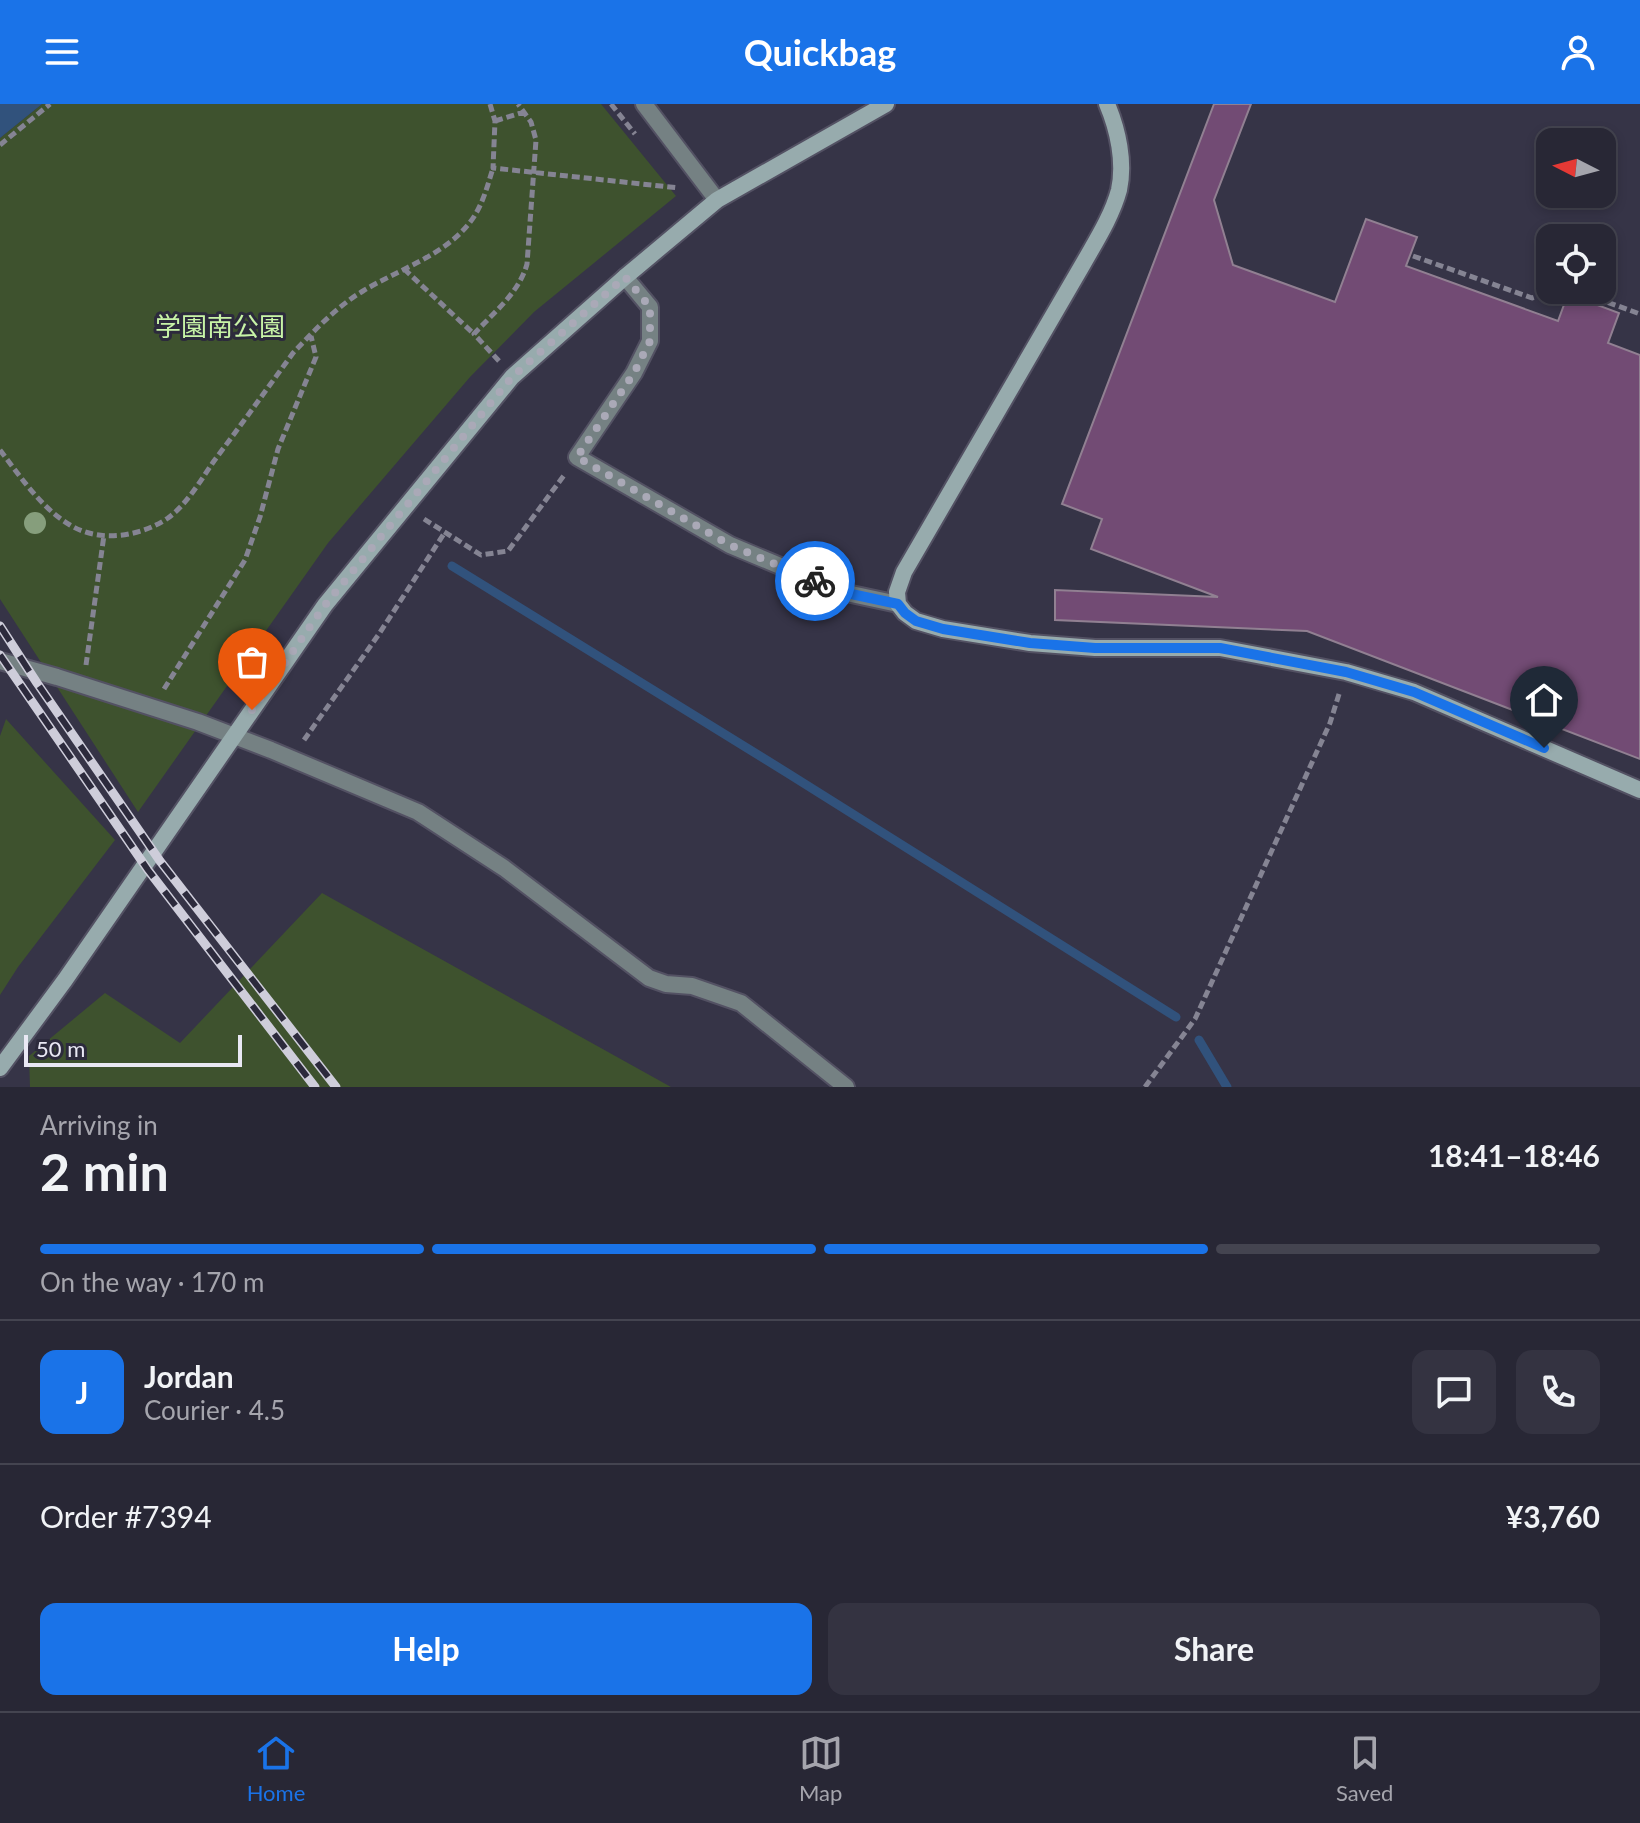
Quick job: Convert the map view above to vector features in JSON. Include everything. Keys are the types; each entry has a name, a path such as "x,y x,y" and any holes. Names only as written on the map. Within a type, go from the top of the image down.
{"street":[{"path":"644,104 717,200"},
{"path":"0,1068 65,980 325,605 512,377 717,200 886,104"},
{"path":"1107,104 1120,142 1120,165 1119,189 1103,228 904,572 897,592 898,604 916,621 1018,642 1095,648 1220,648 1346,672 1414,692 1640,790"},
{"path":"625,277 650,307 650,341 634,373 577,457 730,545 842,592 898,604"},
{"path":"0,661 234,736 418,812 504,868 649,978 666,984 692,986 741,1003 846,1087"}],"path":[{"path":"0,145 50,104"},
{"path":"0,450 57,517 72,527 88,533 118,536 133,533 169,517 193,491 293,353 332,313 361,292 443,247 467,227 483,200 493,168 495,121 490,104"},
{"path":"474,334 516,289 527,264 536,140 531,122 518,104"},
{"path":"495,121 524,112"},
{"path":"493,168 688,189 701,179"},
{"path":"1413,256 1532,298 1536,297"},
{"path":"404,269 474,334 512,377"},
{"path":"1612,304 1640,314"},
{"path":"152,708 245,560 278,449 316,357 310,335"},
{"path":"405,507 481,555 508,551 577,457"},
{"path":"291,759 379,634 445,532"},
{"path":"88,650 104,535"},
{"path":"1145,1087 1195,1019 1330,723 1346,672"}],"green space":[{"name":"学園南公園","path":"42,104 601,104 676,196 534,312 470,377 328,543 138,812 0,599 0,138"},
{"path":"6,719 115,840 0,995 0,736"},
{"path":"322,893 671,1087 30,1087 29,1056 105,993 180,1043"}],"water":[{"path":"0,104 42,104 0,138"}],"building":[{"path":"1214,104 1251,104 1214,200 1233,265 1335,302 1366,219 1417,237 1406,266 1558,321 1564,304 1595,304 1619,313 1608,343 1640,355 1640,759 1307,631 1055,620 1055,590 1218,597 1091,549 1102,519 1062,504"}],"waterway":[{"path":"452,566 1176,1017"},
{"path":"1199,1040 1227,1087"}],"railway":[{"path":"0,626 160,861 336,1087"},
{"path":"0,655 148,870 315,1087"}],"way so far":[{"path":"252,710 325,605 512,377 625,277 650,307 650,341 634,373 577,457 730,545 815,581"}],"route":[{"path":"815,581 842,592 898,604 916,621 981,636 1095,648 1220,648 1346,672 1414,692 1544,748"}]}
